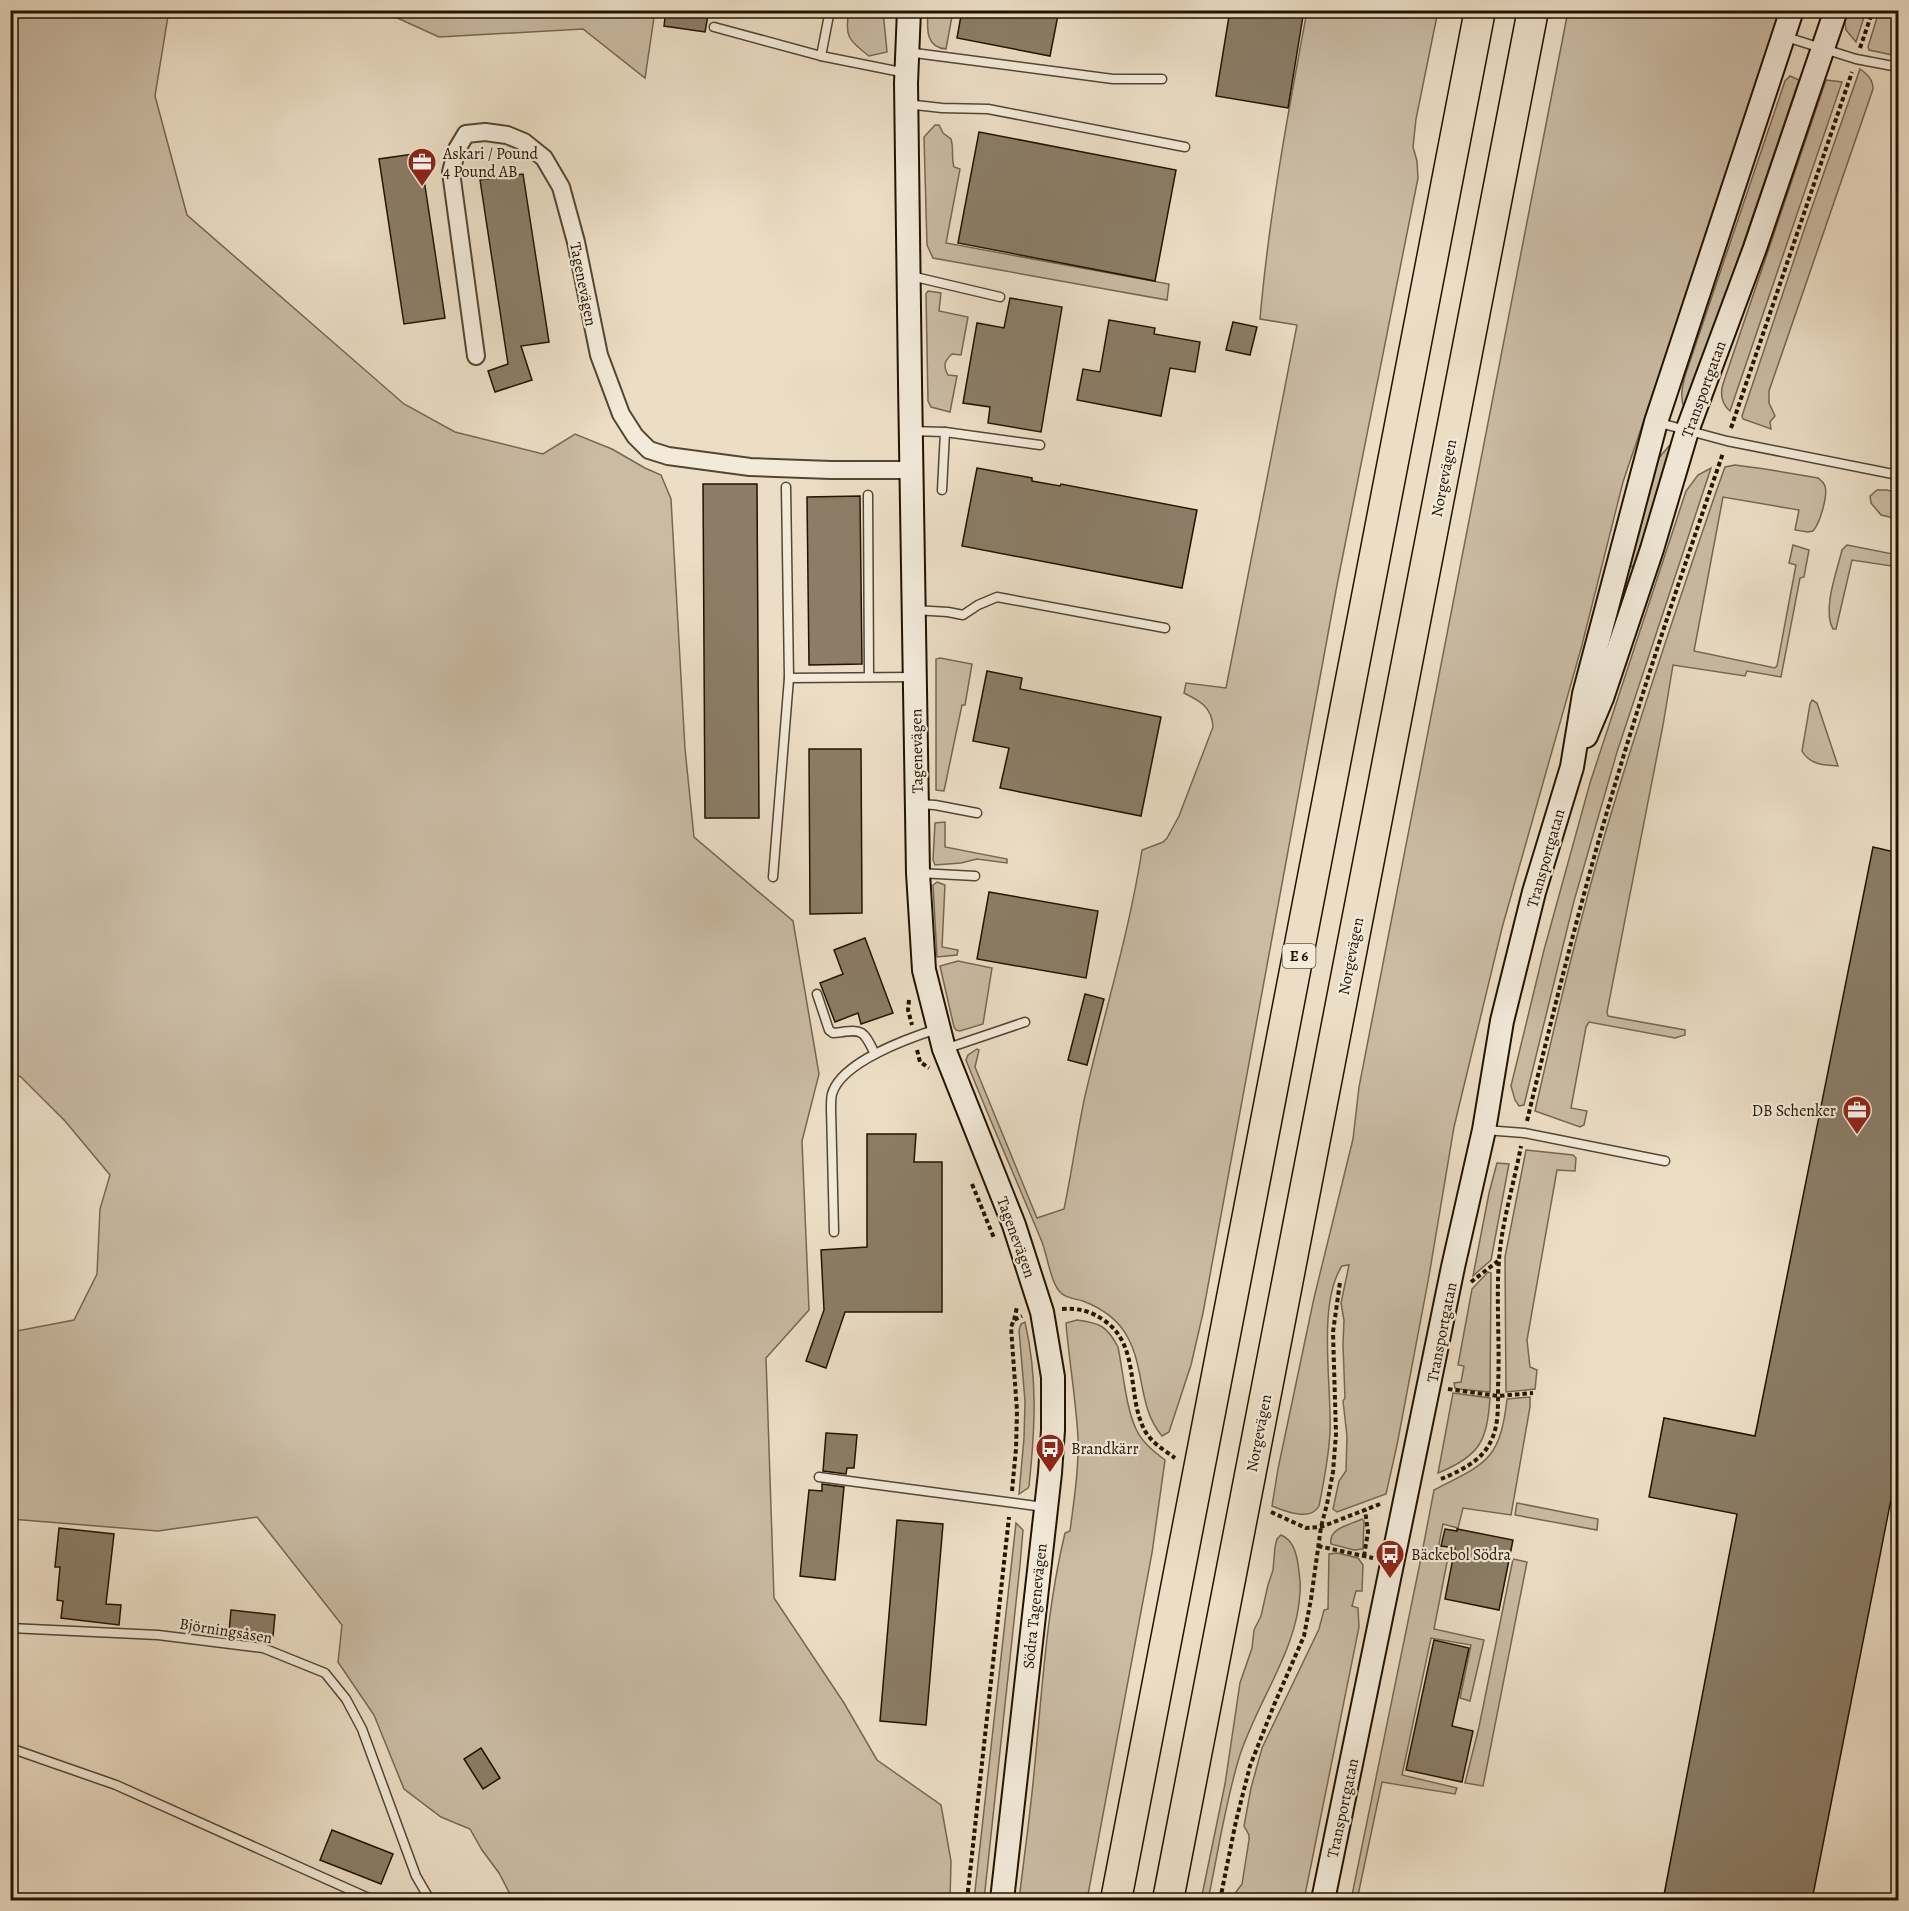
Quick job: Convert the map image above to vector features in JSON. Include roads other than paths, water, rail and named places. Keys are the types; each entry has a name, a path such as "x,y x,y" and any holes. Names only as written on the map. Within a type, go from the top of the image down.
{"highway":[{"name":"E 6","path":"1116,1900 1480,10"},
{"name":"Norgevägen","path":"1168,1900 1533,10"}],"street":[{"name":"Tagenevägen","path":"909,10 906,104 910,431 919,913 924,970 941,1039 1014,1225 1042,1312"},
{"name":"Transportgatan","path":"1572,767 1584,694 1656,422 1792,10"},
{"name":"Transportgatan","path":"1323,1900 1484,1130 1502,1021 1534,892 1572,767 1606,687 1652,549 1687,431 1755,248 1836,10"},
{"name":"Tagenevägen","path":"476,356 451,172 457,149 466,134 485,132 507,135 524,142 544,158 561,187 576,242 598,355 621,414 635,436 649,450 668,456 750,466 831,470 911,470"},
{"name":"Södra Tagenevägen","path":"1002,1900 1050,1473 1053,1377 1042,1312"}],"lane":[{"path":"820,56 830,10"},
{"path":"714,27 820,56 1113,79 1162,79"},
{"path":"1783,36 1856,59 1899,67"},
{"path":"906,104 942,108 988,109 1185,147"},
{"path":"908,275 1000,297"},
{"path":"1656,422 1727,441 1899,475"},
{"path":"910,431 945,432 1040,446"},
{"path":"942,490 945,432"},
{"path":"773,877 789,678 786,487"},
{"path":"868,495 869,677"},
{"path":"914,610 963,615 978,605 997,597 1165,628"},
{"path":"789,678 915,677"},
{"path":"917,804 976,813"},
{"path":"918,873 975,876"},
{"path":"817,994 829,1030 833,1033 857,1031 862,1033 867,1037 875,1054"},
{"path":"834,1232 831,1108 832,1093 841,1079 875,1054 909,1038 941,1039 1025,1022"},
{"path":"1484,1130 1524,1133 1665,1161"},
{"path":"819,1477 1045,1507"},
{"name":"Björningsåsen","path":"10,1628 158,1635 263,1648 325,1673 346,1699 363,1729 416,1876 430,1900"},
{"path":"10,1748 116,1785 373,1900"}],"place":[{"name":"Askari / Pound 4 Pound AB","path":"422,188"},
{"name":"DB Schenker","path":"1857,1136"},
{"name":"Brandkärr","path":"1050,1474"},
{"name":"Bäckebol Södra","path":"1390,1580"}]}
